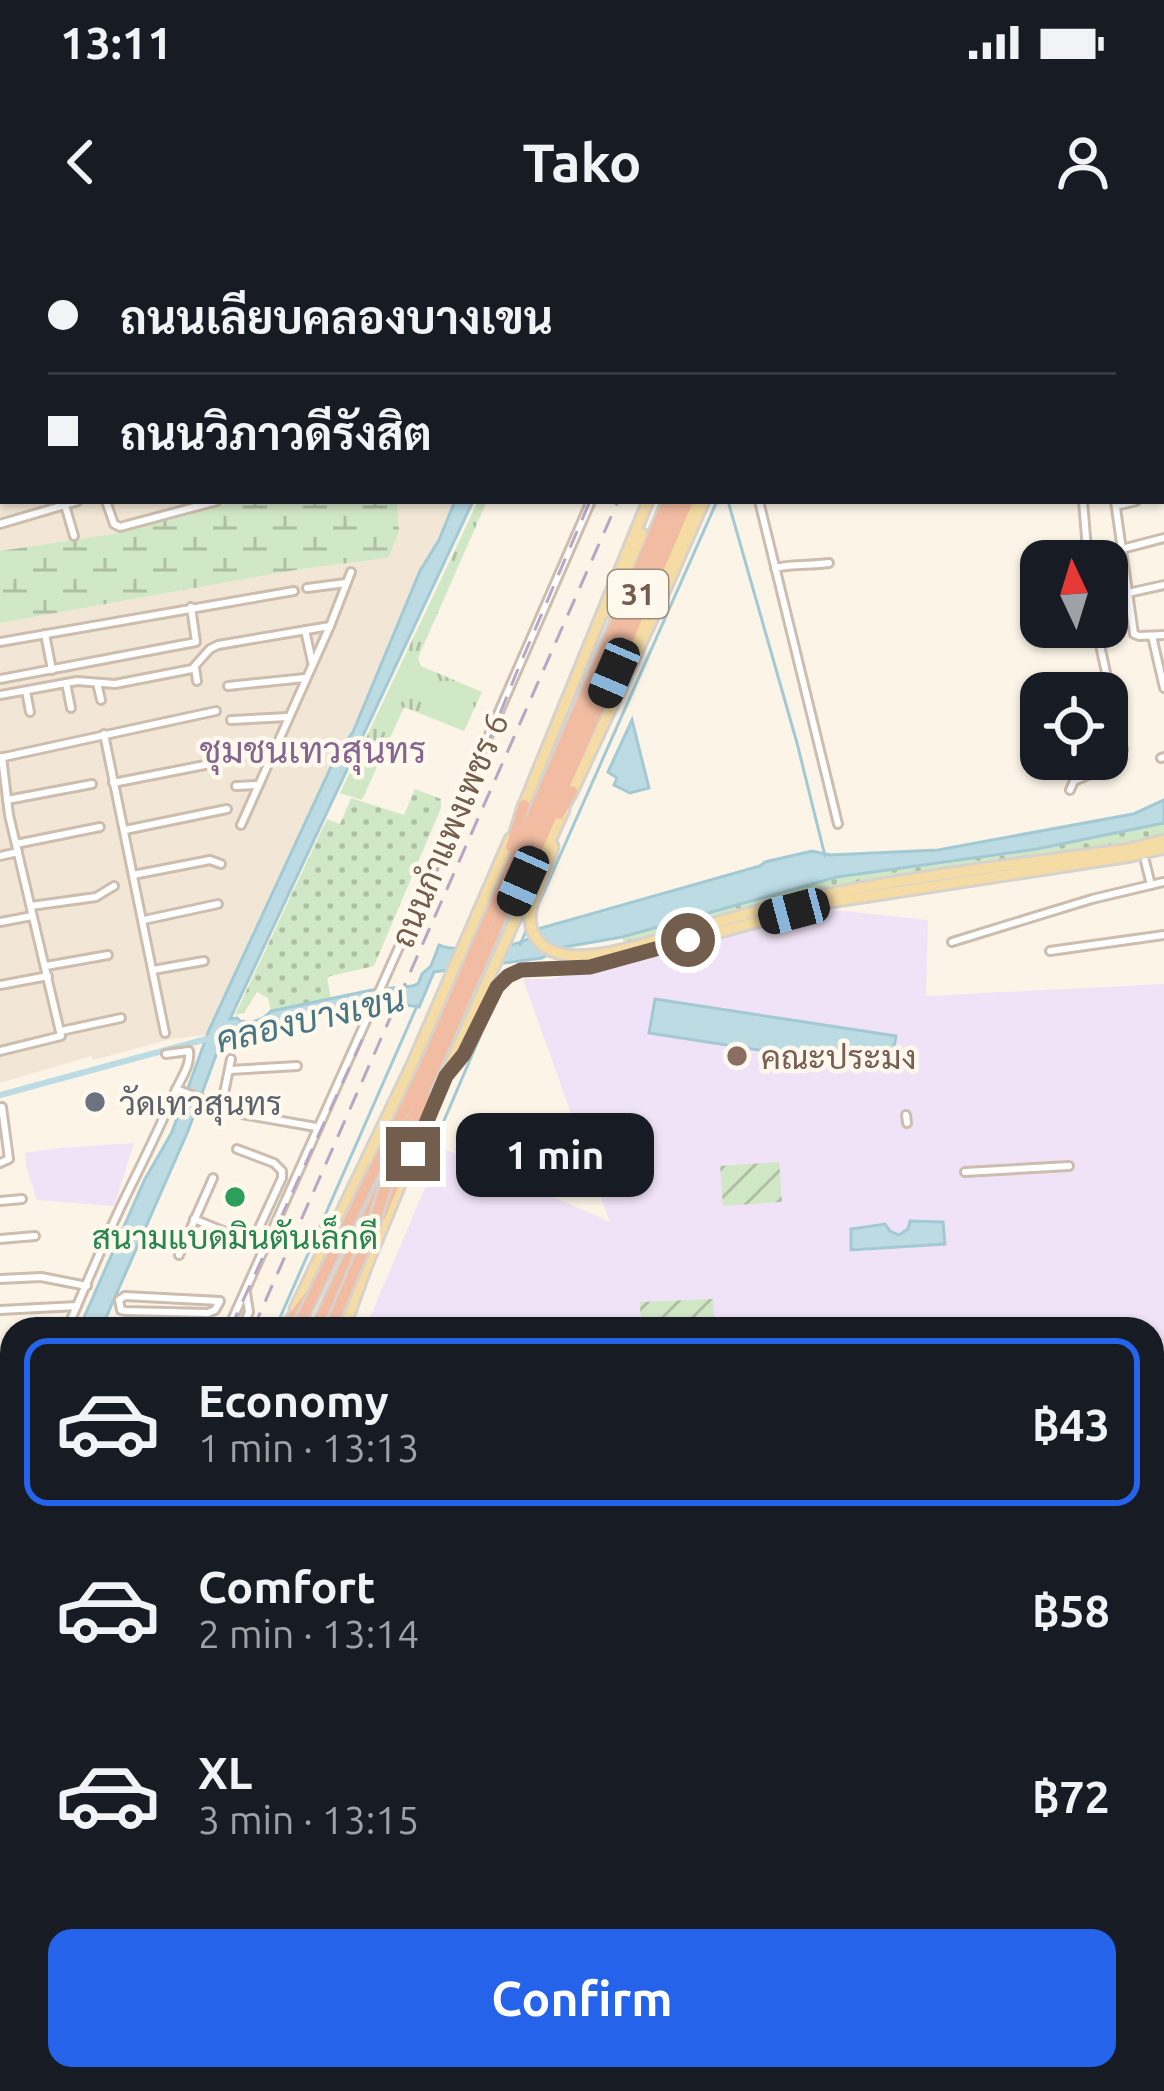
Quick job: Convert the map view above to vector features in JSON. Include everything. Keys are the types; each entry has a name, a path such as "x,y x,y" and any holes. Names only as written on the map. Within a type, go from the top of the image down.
{"highway":[{"name":"31","path":"300,1317 507,861 658,504"},
{"name":"31","path":"300,1317 451,1008 658,504"},
{"name":"31","path":"322,1317 479,967 677,504"},
{"name":"31","path":"334,1317 487,975 534,856 695,504"},
{"path":"534,856 572,791"},
{"path":"507,861 524,805"},
{"path":"333,1317 373,1228 393,1162"},
{"path":"354,1274 366,1267"}],"main road":[{"path":"586,656 658,504"},
{"name":"31","path":"469,945 586,656 658,504"},
{"path":"626,675 646,612 695,504"},
{"name":"31","path":"501,941 626,675 695,504"},
{"path":"556,829 529,922 546,948 587,961"},
{"path":"446,1076 464,1054 497,987 521,970 587,961 828,894 1164,844"},
{"name":"31","path":"348,1317 487,975"},
{"name":"31","path":"299,1317 454,979"}],"street":[{"path":"0,524 68,504"},
{"path":"107,504 114,524 120,527 198,504"},
{"name":"ถนนกำแพงเพชร 6","path":"233,1317 590,504"},
{"path":"760,504 838,824"},
{"path":"1082,504 1086,540"},
{"path":"1116,504 1121,540"},
{"path":"65,505 74,536"},
{"path":"1128,547 1164,538"},
{"path":"775,568 797,562 807,566 829,563"},
{"path":"241,825 351,572"},
{"path":"308,589 347,583"},
{"path":"1164,585 1128,593 1134,634 1164,635"},
{"path":"0,642 294,591"},
{"path":"0,679 196,642 191,607"},
{"path":"0,694 66,683 115,684 195,667 218,645 330,626"},
{"path":"305,630 312,662"},
{"path":"45,634 52,670"},
{"path":"1151,636 1164,688"},
{"path":"195,667 197,681"},
{"path":"228,686 304,678"},
{"path":"98,682 101,700"},
{"path":"66,683 70,708"},
{"path":"26,691 30,712"},
{"path":"0,1051 61,1036 4,816 1,758 216,711"},
{"path":"231,721 288,717"},
{"path":"104,734 165,1033"},
{"path":"237,756 272,754"},
{"path":"113,784 220,762"},
{"path":"1070,790 1075,780"},
{"path":"6,800 92,784"},
{"path":"236,787 258,784"},
{"path":"123,830 227,809"},
{"path":"0,856 100,827"},
{"path":"133,875 210,860 221,865"},
{"path":"1144,861 1151,885"},
{"path":"952,942 1163,882"},
{"path":"30,906 96,897 113,886"},
{"path":"143,920 218,904"},
{"path":"0,922 32,916"},
{"path":"1050,951 1164,935"},
{"path":"0,986 108,956"},
{"path":"153,970 204,961"},
{"path":"61,1031 121,1018"},
{"path":"72,1317 180,1090 191,1055 189,1051 166,1054"},
{"path":"221,1108 231,1059"},
{"path":"229,1070 297,1066"},
{"path":"180,1090 221,1108 318,1128"},
{"path":"2,1107 4,1162"},
{"path":"237,1150 274,1163 282,1171 252,1243"},
{"path":"965,1172 1069,1166"},
{"path":"179,1255 213,1178"},
{"path":"0,1201 22,1199"},
{"path":"194,1219 264,1247"},
{"path":"0,1239 35,1236"},
{"path":"0,1279 41,1277 87,1286"},
{"name":"ถนนกำแพงเพชร 6","path":"246,1290 247,1317"},
{"path":"220,1301 208,1313 124,1311 119,1305 125,1296 220,1301 239,1302"},
{"path":"0,1310 77,1306"}],"shaded area":[{"path":"0,504 226,504 119,533 0,551"},
{"path":"397,504 454,504 420,571 353,732 337,754 207,1035 171,1039 93,1060 91,1056 0,1083 0,623 387,558 399,532"},
{"path":"834,910 928,920 926,996 1164,984 1164,1317 370,1317 442,1148 610,1222 523,979 550,979"},
{"path":"134,1143 114,1206 37,1200 25,1153"}],"green space":[{"path":"226,504 397,504 399,532 388,558 0,623 0,551 119,533"},
{"path":"477,504 486,504 418,658 421,666 482,692 464,731 404,707 362,800 340,793"},
{"path":"415,789 441,799 441,808 374,966 327,977 331,998 271,1011 268,998 257,992 244,1013 235,1015 327,819 340,824 351,798 404,815"},
{"path":"1164,823 1164,833 1132,841 875,883 625,946 622,937 837,877 1037,849"},
{"path":"779,1162 782,1202 723,1206 720,1166"},
{"path":"713,1299 714,1317 641,1317 640,1302"}],"water":[{"path":"454,504 472,504 230,1019 253,1021 271,1011 412,986 431,966 439,945 468,949 518,943 541,928 812,851 830,855 938,850 1133,814 1164,800 1164,823 1037,849 837,877 622,937 559,948 542,958 434,972 419,1007 350,1008 222,1039 188,1131 106,1317 84,1317 144,1181 172,1132 209,1030 337,754 353,732 420,571"},
{"path":"632,720 649,788 630,793 614,785 617,778 608,772"},
{"path":"655,999 896,1036 890,1070 649,1033"},
{"path":"910,1221 943,1222 945,1244 851,1250 851,1229 885,1224 899,1235"}],"waterway":[{"path":"535,912 716,504"},
{"path":"729,504 825,856"},
{"path":"520,945 528,926"},
{"path":"443,1123 499,992"},
{"path":"280,1317 417,1006"},
{"name":"คลองบางเขน","path":"0,1095 210,1038"}],"railway":[{"path":"421,908 589,504"},
{"path":"258,1317 617,504"},
{"path":"235,1317 367,1029"}],"place":[{"name":"คณะประมง","path":"737,1056"},
{"name":"วัดเทวสุนทร","path":"95,1102"},
{"name":"สนามแบดมินตันเล็กดี","path":"235,1197"}],"district":[{"name":"ชุมชนเทวสุนทร","path":"313,749"}],"route":[{"path":"413,1154 446,1076 464,1054 497,987 508,976 521,970 590,967 688,940"}]}
